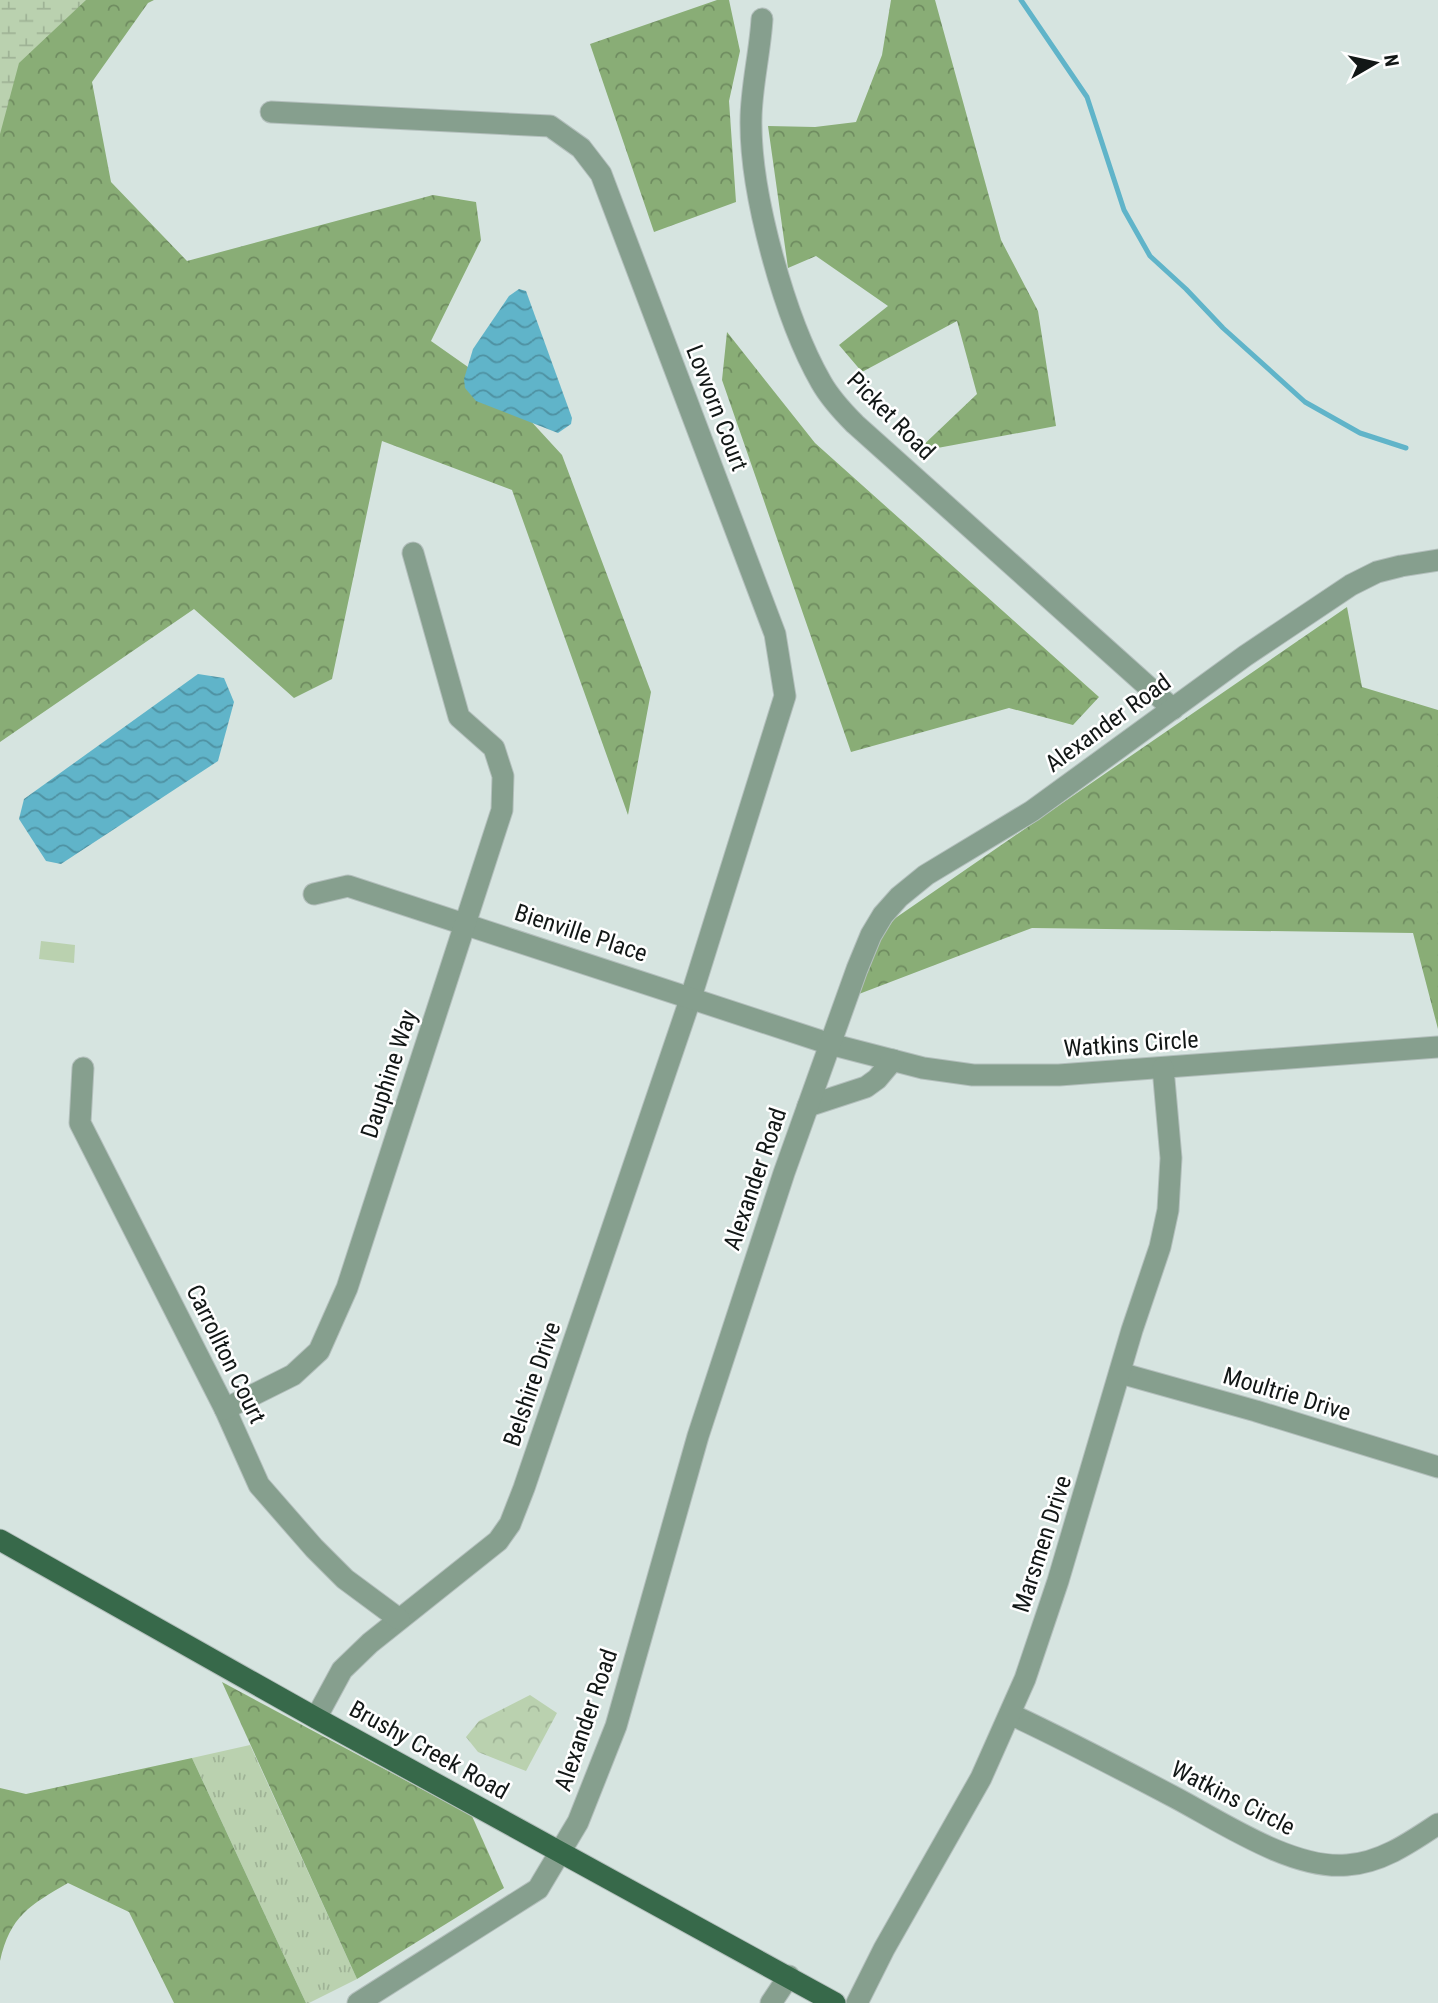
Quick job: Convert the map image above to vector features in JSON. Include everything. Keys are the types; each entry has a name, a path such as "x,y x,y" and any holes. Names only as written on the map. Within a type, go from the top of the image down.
{"main road":[{"name":"Brushy Creek Road","path":"0,1540 835,2003"}],"street":[{"name":"Picket Road","path":"762,19 751,117 756,179 784,293 822,384 855,424 1173,709"},
{"name":"Lovvorn Court","path":"271,112 550,126 581,148 601,174 775,634 785,696 691,997"},
{"name":"Dauphine Way","path":"225,1409 293,1375 319,1351 347,1288 502,810 503,776 494,748 460,717 413,554"},
{"name":"Alexander Road","path":"358,2003 538,1889 589,1799 616,1726 698,1436 783,1173 871,935 883,915 899,897 926,875 1032,811 1245,656 1351,585 1389,569 1438,560"},
{"name":"Bienville Place","path":"314,894 348,886 830,1044"},
{"name":"Belshire Drive","path":"316,1717 342,1670 399,1619 498,1541 510,1524 691,997"},
{"name":"Watkins Circle","path":"830,1044 923,1068 974,1075 1059,1075 1438,1047"},
{"path":"808,1106 866,1087 877,1079 893,1060"},
{"name":"Carrollton Court","path":"83,1068 80,1122 225,1409 259,1485 345,1579 399,1619"},
{"name":"Marsmen Drive","path":"857,2003 884,1949 981,1778 1025,1679 1058,1581 1160,1247 1168,1210 1171,1158 1163,1068"},
{"name":"Moultrie Drive","path":"1120,1373 1438,1467"},
{"name":"Watkins Circle","path":"1010,1714 1238,1831 1304,1861 1347,1866 1369,1861 1395,1851 1438,1824"},
{"path":"771,2003 789,1976"}],"green space":[{"path":"0,0 154,0 148,3 92,82 111,182 187,261 433,195 476,202 481,240 431,341 505,393 562,455 651,692 628,815 512,490 382,441 332,679 294,698 194,609 0,742"},
{"path":"0,0 86,0 19,63 0,134"},
{"path":"717,0 729,0 740,51 729,101 736,202 654,232 590,44"},
{"path":"891,0 935,0 1001,240 1038,311 1056,426 916,452 977,394 957,321 862,372 839,345 888,306 816,256 788,268 768,126 815,127 856,122 882,55"},
{"path":"727,332 815,443 1099,697 1073,725 1009,708 851,752 722,380"},
{"path":"1347,607 1362,687 1438,710 1438,1029 1413,933 1032,928 838,1002 894,919"},
{"path":"41,941 75,945 74,963 39,959"},
{"path":"222,1682 472,1816 504,1888 357,1979"},
{"path":"530,1695 557,1713 526,1771 478,1752 466,1737 479,1721"},
{"path":"250,1745 357,1979 309,2003 306,2003 192,1758"},
{"path":"192,1758 306,2003 174,2003 129,1912 68,1883 23,1913 10,1933 0,1961 0,1788 26,1794"}],"water":[{"path":"519,289 526,291 572,418 571,424 558,433 476,401 465,388 464,379 473,349 509,296"},
{"path":"198,674 224,678 234,702 218,761 61,864 46,861 19,819 24,799"}],"waterway":[{"path":"1021,0 1087,97 1124,210 1150,256 1223,328 1305,402 1360,433 1406,448"}]}
